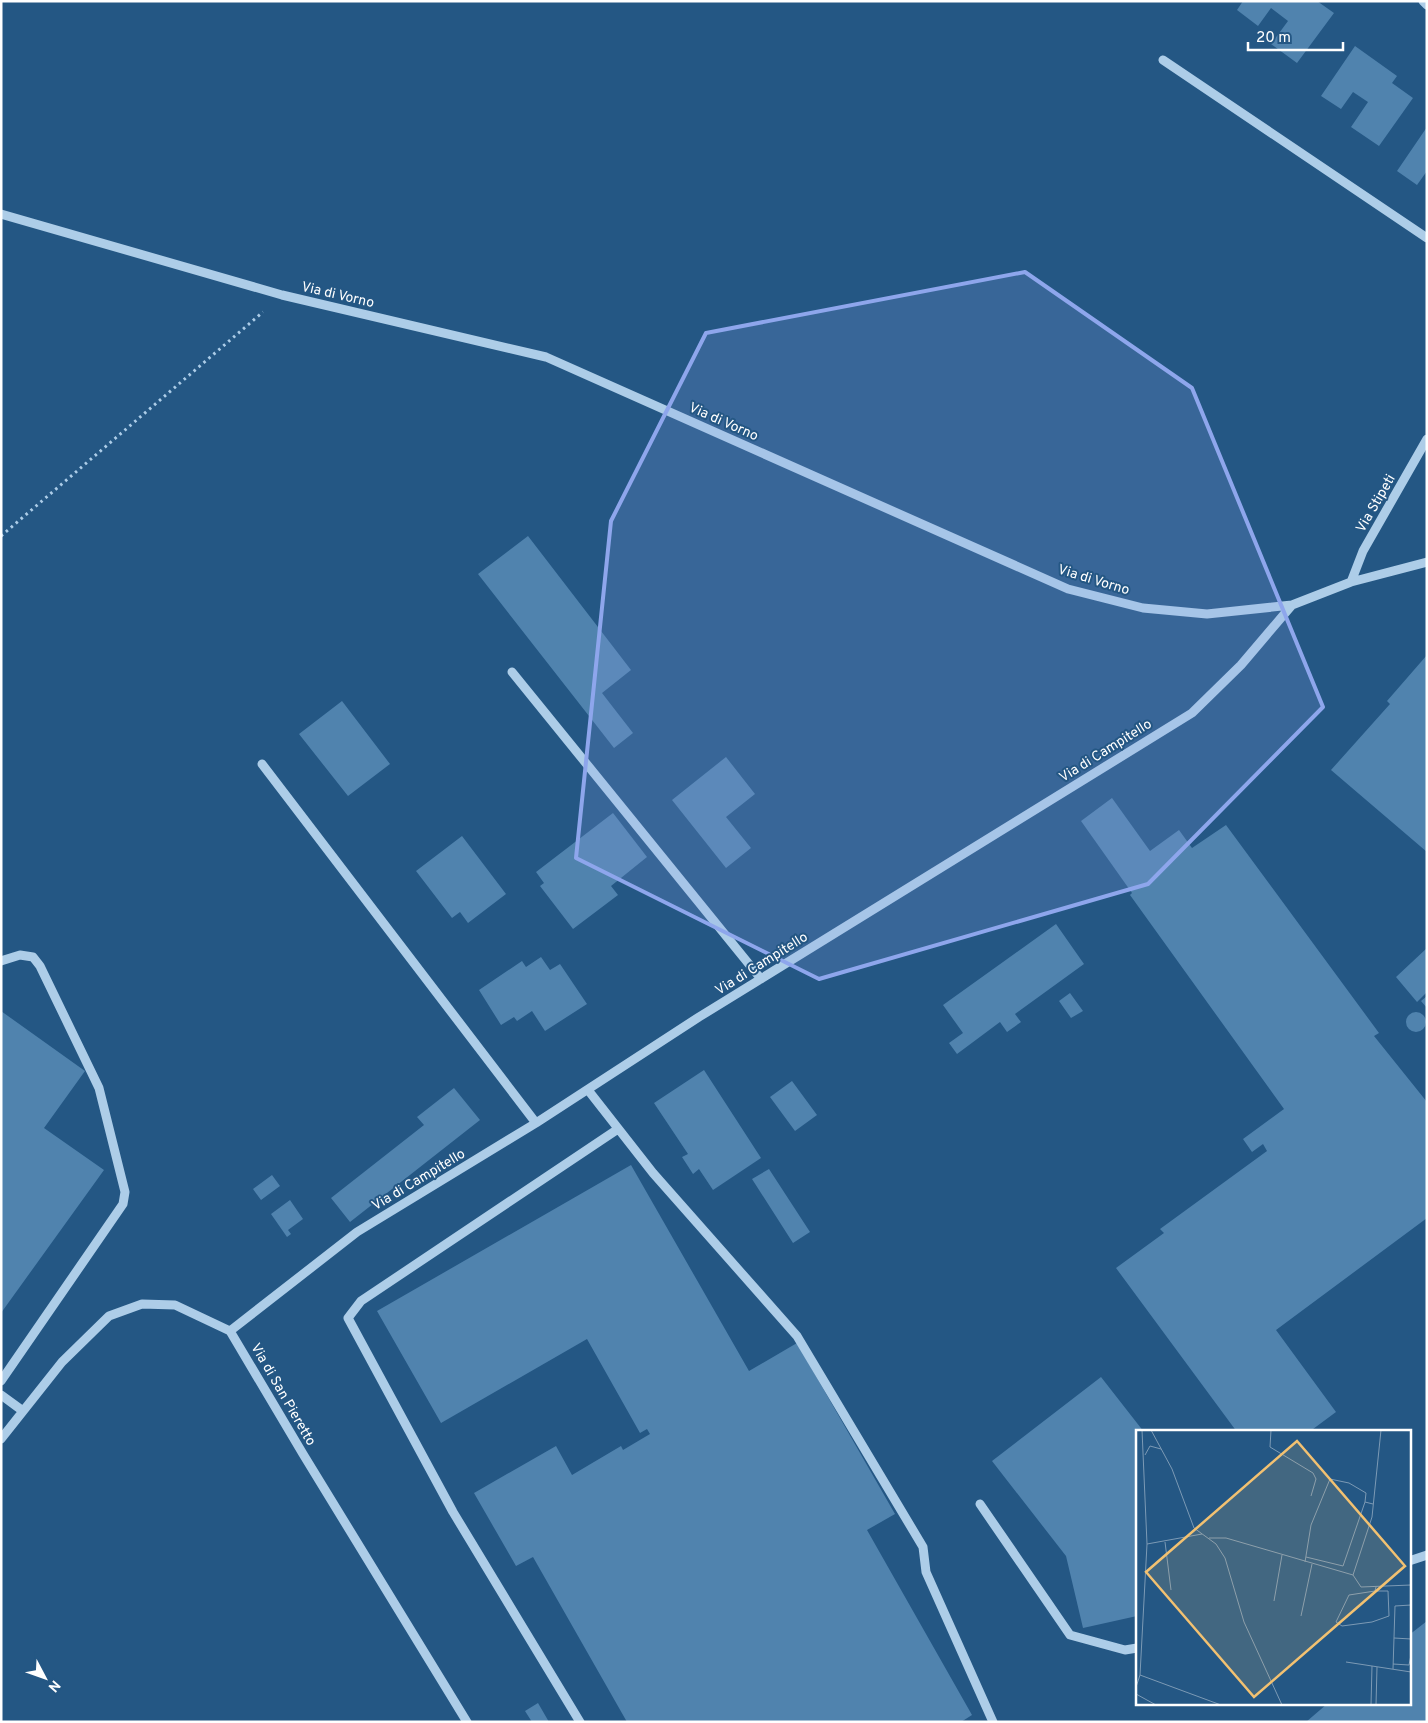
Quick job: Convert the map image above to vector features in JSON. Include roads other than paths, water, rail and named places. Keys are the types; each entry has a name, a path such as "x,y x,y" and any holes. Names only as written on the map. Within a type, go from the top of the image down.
{"street":[{"path":"1423,1 1427,5"},
{"path":"1163,60 1427,238"},
{"name":"Via di Vorno","path":"1,214 282,295 546,357 1068,589 1143,608 1207,614 1292,605 1351,582 1427,562"},
{"name":"Via Stipeti","path":"1351,582 1363,551 1427,439"},
{"name":"Via di Campitello","path":"230,1331 357,1232 536,1123 761,979 1192,713 1241,665 1292,605"},
{"path":"512,672 761,979"},
{"path":"262,764 536,1123"},
{"path":"1,961 20,955 33,957 40,966 99,1088 125,1192 123,1204 1,1381"},
{"path":"588,1090 653,1172 797,1336 923,1547 926,1572 993,1722"},
{"path":"580,1722 454,1512 348,1318 361,1301 618,1129"},
{"path":"1,1439 62,1362 109,1316 142,1304 174,1305 230,1331"},
{"name":"Via di San Pieretto","path":"230,1331 467,1722"},
{"path":"1,1395 23,1411"},
{"path":"980,1504 1070,1635 1124,1650 1136,1648"},
{"path":"1410,1561 1427,1554"}]}
